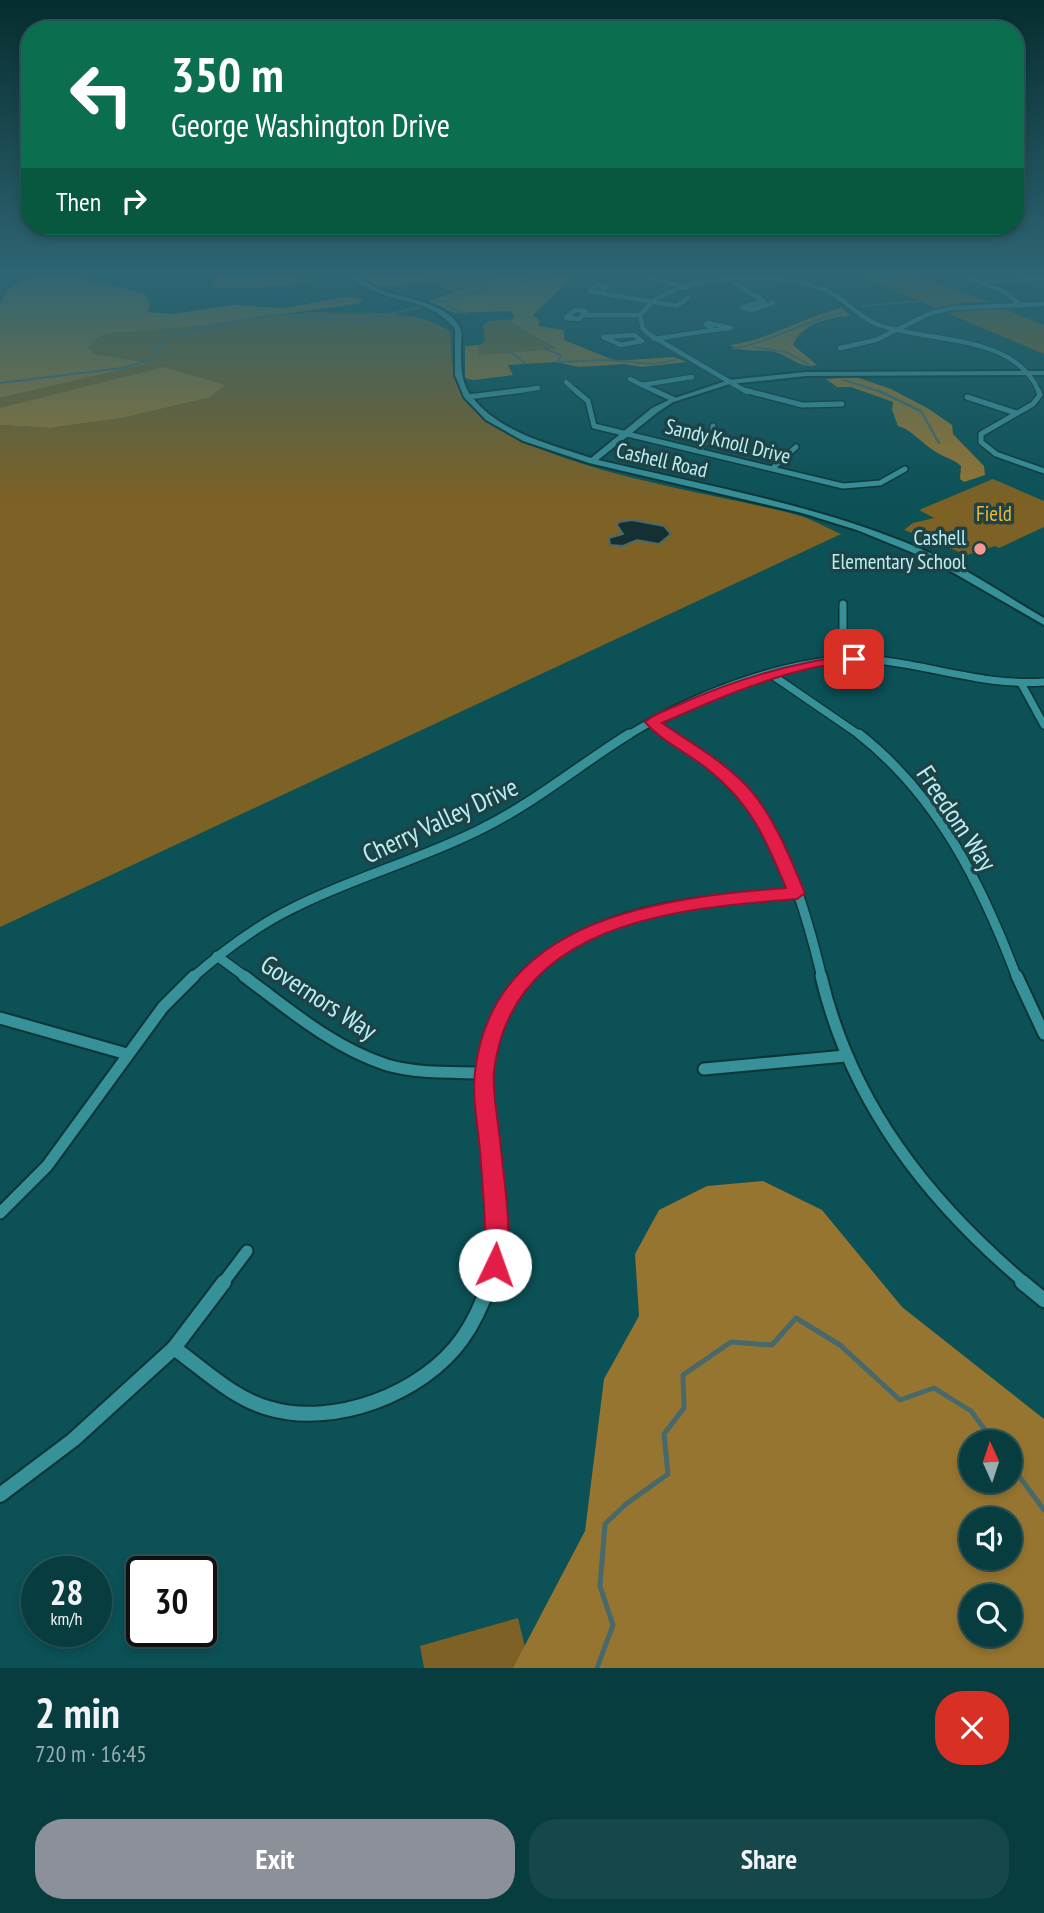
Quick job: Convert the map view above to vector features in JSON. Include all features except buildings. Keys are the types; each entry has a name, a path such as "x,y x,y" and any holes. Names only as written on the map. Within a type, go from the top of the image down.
{"street":[{"path":"458,348 458,375 468,397 538,388"},
{"path":"670,348 749,393 802,405 842,404"},
{"path":"979,348 1015,360 1038,384 1040,395 1033,404 981,434 981,442 996,454 1044,471"},
{"path":"592,461 673,399 729,382 806,374 1044,373"},
{"path":"642,385 692,377"},
{"path":"630,379 673,399"},
{"name":"Sandy Knoll Drive","path":"566,382 588,401 594,425 626,434 700,449 828,483 856,487 880,483 905,469"},
{"name":"Cashell Road","path":"468,397 489,418 517,434 561,452 804,511 872,532 936,559 1044,622"},
{"path":"967,397 1016,413"},
{"path":"700,449 712,436 713,426"},
{"path":"773,468 796,447"},
{"path":"843,604 840,621 842,634 854,659"},
{"name":"Cherry Valley Drive","path":"0,1213 47,1166 127,1054 179,989 243,936 296,907 444,847 500,819 652,722 709,697 772,675 816,663 854,659 894,662 979,678 1021,683 1044,682"},
{"name":"Freedom Way","path":"772,675 858,732 887,757 918,790 979,888 1034,1017 1044,1034"},
{"path":"1021,683 1044,725"},
{"path":"652,722 715,767 746,794 768,826 797,893 813,943 835,1031 845,1056 890,1135 933,1194 978,1242 1044,1300"},
{"path":"174,1348 250,1402 281,1412 350,1411 374,1403 433,1369 448,1356 474,1321 487,1294 495,1265 497,1229 484,1073 496,1022 512,993 541,962 572,940 617,922 681,905 797,893"},
{"name":"Governors Way","path":"217,956 323,1031 367,1057 388,1065 422,1071 484,1073"},
{"path":"0,1018 127,1054"},
{"path":"704,1069 845,1056"},
{"path":"0,1495 73,1440 174,1348 247,1251"}],"green space":[{"path":"89,348 452,348 454,371 462,393 485,419 521,440 565,458 614,473 797,515 841,534 0,927 0,425 50,428 122,418 208,398 0,411 0,398 146,363 94,354"},
{"path":"478,348 558,350 476,356"},
{"path":"1029,348 1044,348 1044,354"},
{"name":"Field","path":"993,479 1044,501 1044,527 999,548 995,546 967,555 904,530 913,523 934,518 919,510"},
{"path":"518,1618 530,1668 424,1668 420,1646"}],"shaded area":[{"path":"0,348 89,348 94,354 149,363 0,398"},
{"path":"465,348 478,348 477,355 557,349 555,348 583,348 616,361 673,357 687,362 641,367 625,364 579,367 556,362 508,365 513,375 473,380 465,378"},
{"path":"738,348 796,348 817,365 806,366 775,352"},
{"path":"164,367 225,385 208,398 122,418 50,428 0,425 0,408"},
{"path":"856,377 891,389 952,425 953,434 984,466 985,475 964,482 960,479 961,466 898,426 892,410 893,402 851,387 837,387 826,379"},
{"path":"763,1181 822,1210 902,1307 1044,1419 1044,1668 513,1668 585,1531 604,1379 639,1316 635,1254 659,1210 707,1186"}],"water":[{"path":"632,520 664,526 671,534 659,544 637,540 623,546 610,545 609,538 623,534 617,525 619,522"}],"waterway":[{"path":"156,356 157,348"},
{"path":"733,349 738,348"},
{"path":"759,348 786,352 808,364"},
{"path":"507,349 525,363"},
{"path":"546,349 561,355 558,362 608,360 653,364 676,360"},
{"path":"0,383 122,368 154,359"},
{"path":"844,380 881,392"},
{"path":"877,390 921,411 939,443"},
{"path":"597,1668 613,1625 600,1586 605,1524 626,1504 668,1474 664,1434 684,1408 683,1375 731,1342 772,1345 796,1318 840,1345 900,1400 934,1388 971,1411 985,1430"},
{"path":"1022,1480 1044,1510"}],"place":[{"name":"Cashell Elementary School","path":"980,549"}],"route":[{"path":"495,1265 497,1229 484,1073 496,1022 512,993 541,962 572,940 617,922 681,905 797,893 768,826 746,794 715,767 652,722 693,703 772,675 816,663 854,659"}]}
